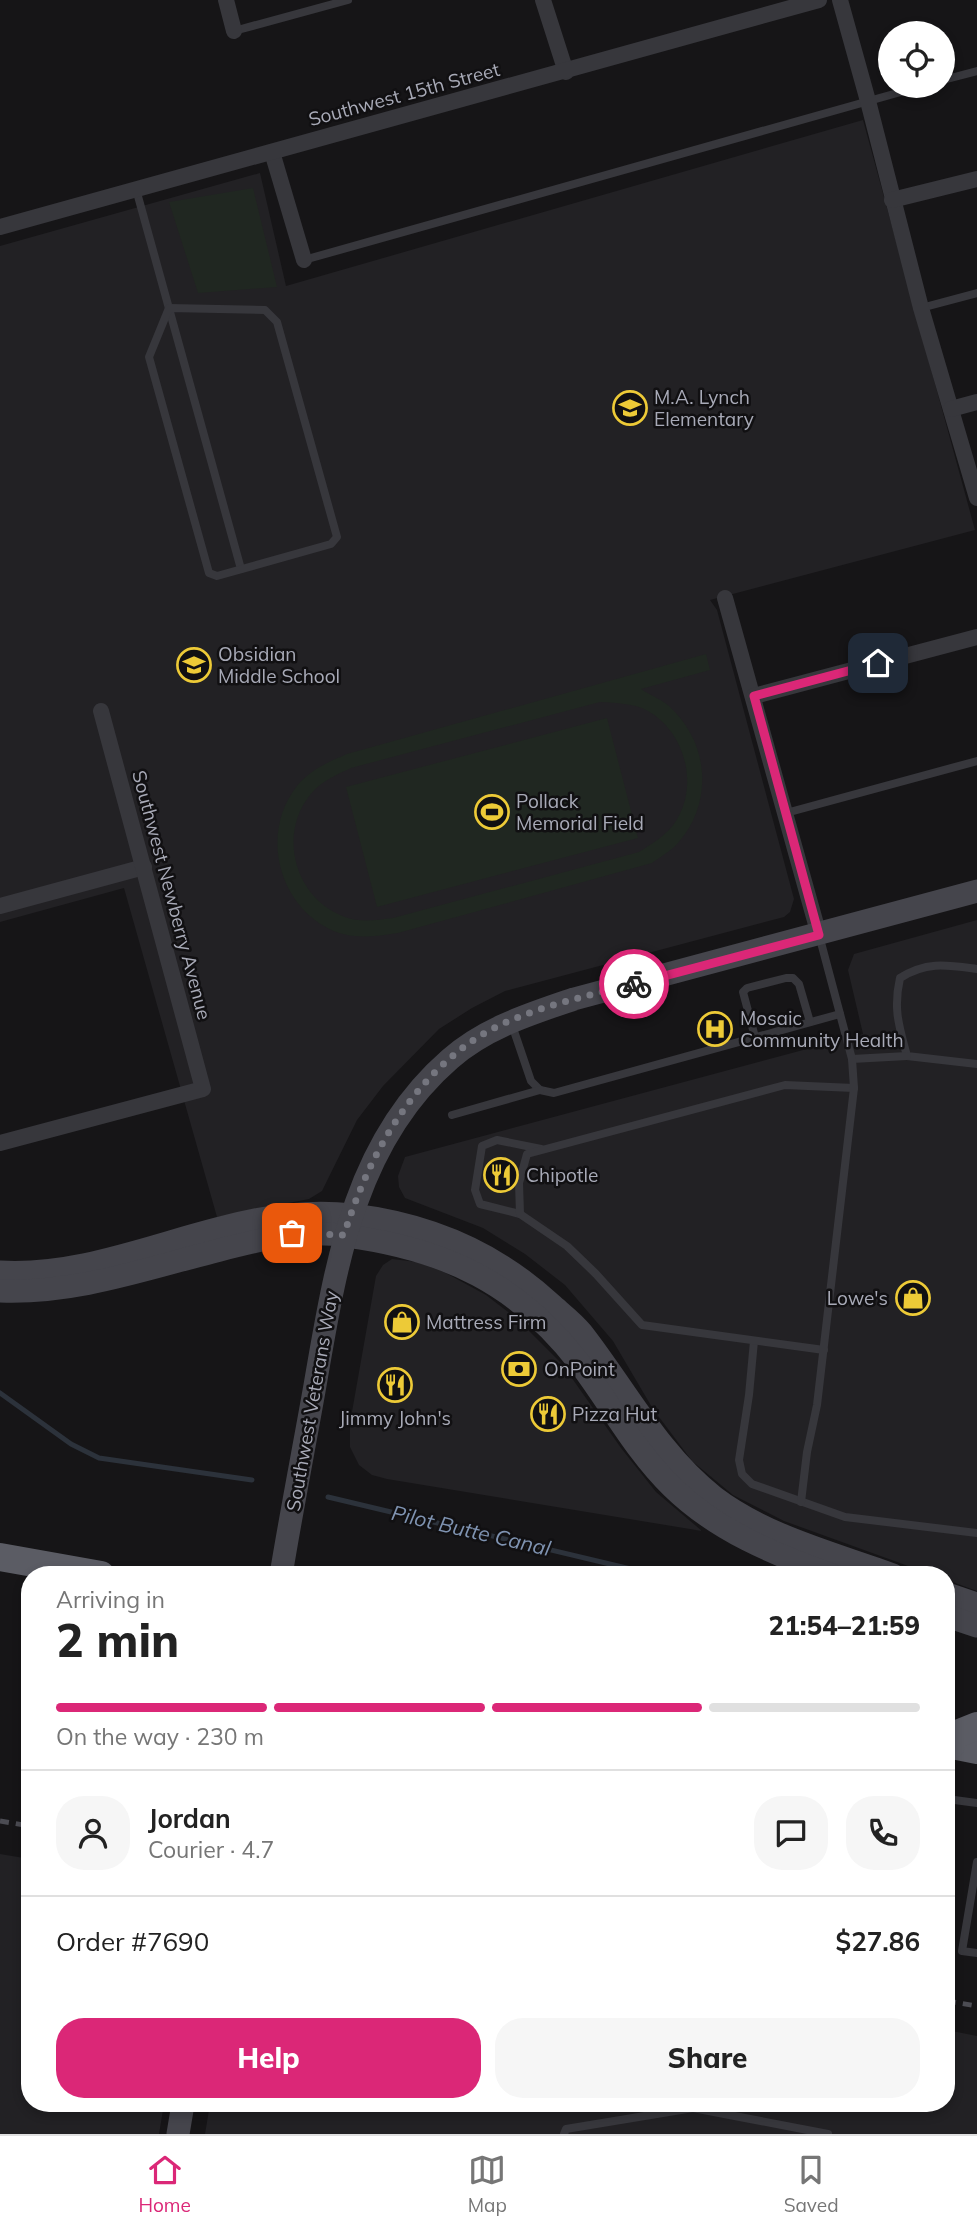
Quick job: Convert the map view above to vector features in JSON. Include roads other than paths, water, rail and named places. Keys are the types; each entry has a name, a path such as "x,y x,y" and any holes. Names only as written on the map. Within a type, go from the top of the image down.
{"highway":[{"path":"0,1557 50,1566"},
{"path":"955,1716 977,1720"},
{"path":"955,1735 977,1726"}],"main road":[{"name":"Southwest Veterans Way","path":"283,1566 335,1271 348,1225 376,1154 390,1129 419,1090 450,1058 484,1034 574,999 977,891"},
{"path":"0,1272 61,1271 258,1219 306,1212 426,1251 457,1263 500,1287 530,1310 579,1363 650,1463 675,1490 711,1519 755,1545 809,1566"},
{"path":"0,1291 65,1289 292,1233 348,1225 399,1222 428,1230 462,1242 503,1265 540,1293 580,1331 666,1450 692,1478 715,1497 739,1513 784,1535 868,1566"},
{"path":"955,1597 977,1604"},
{"path":"955,1619 977,1626"},
{"path":"178,2134 182,2112"}],"street":[{"path":"226,0 234,31"},
{"path":"543,0 566,72"},
{"name":"Southwest 15th Street","path":"0,227 820,0"},
{"path":"840,0 869,100 921,308 977,498"},
{"path":"272,152 303,260"},
{"path":"892,200 977,179"},
{"path":"951,409 977,402"},
{"path":"725,598 819,935"},
{"path":"754,696 977,637"},
{"name":"Southwest Newberry Avenue","path":"0,1143 203,1089 101,711"},
{"path":"0,906 144,867"}],"lane":[{"path":"234,31 348,0"},
{"path":"955,77 977,71"},
{"path":"303,260 878,98"},
{"path":"136,190 241,569"},
{"path":"921,308 977,293"},
{"path":"169,308 265,310 277,322 337,537 331,544 217,576 209,573 149,357 169,308"},
{"path":"786,813 977,761"},
{"path":"801,1502 824,1350 854,1088 852,1059 819,935"},
{"path":"907,1056 896,1016 900,978 916,968 942,964 977,968"},
{"path":"755,1037 743,992 747,988 793,978 799,984 810,1022"},
{"path":"452,1115 540,1090 554,1093 840,1014"},
{"path":"511,1022 531,1081 540,1090"},
{"path":"852,1059 907,1056 977,1064"},
{"path":"520,1213 519,1183 527,1154 785,1085 854,1088"},
{"path":"544,1149 498,1140 482,1146 475,1190 480,1204 520,1213 567,1246 642,1325 824,1350"},
{"path":"754,1341 739,1460 742,1474 752,1484 845,1517 977,1534"},
{"path":"955,1800 977,1803"},
{"path":"977,1862 962,1951 977,1953"},
{"path":"564,2134 566,2129 669,2112"},
{"path":"714,2112 828,2134"}],"waterway":[{"name":"Pilot Butte Canal","path":"0,1393 71,1444 99,1458 252,1480"},
{"name":"Pilot Butte Canal","path":"328,1497 618,1566"}],"railway":[{"path":"0,1821 21,1824"},
{"path":"955,2002 977,2006"}],"place":[{"name":"M.A. Lynch Elementary","path":"630,408"},
{"name":"Obsidian Middle School","path":"194,665"},
{"name":"Pollack Memorial Field","path":"492,812"},
{"name":"Mosaic Community Health","path":"715,1029"},
{"name":"Chipotle","path":"501,1175"},
{"name":"Lowe's","path":"913,1298"},
{"name":"Mattress Firm","path":"402,1322"},
{"name":"OnPoint","path":"519,1369"},
{"name":"Jimmy John's","path":"395,1385"},
{"name":"Pizza Hut","path":"548,1414"}]}
